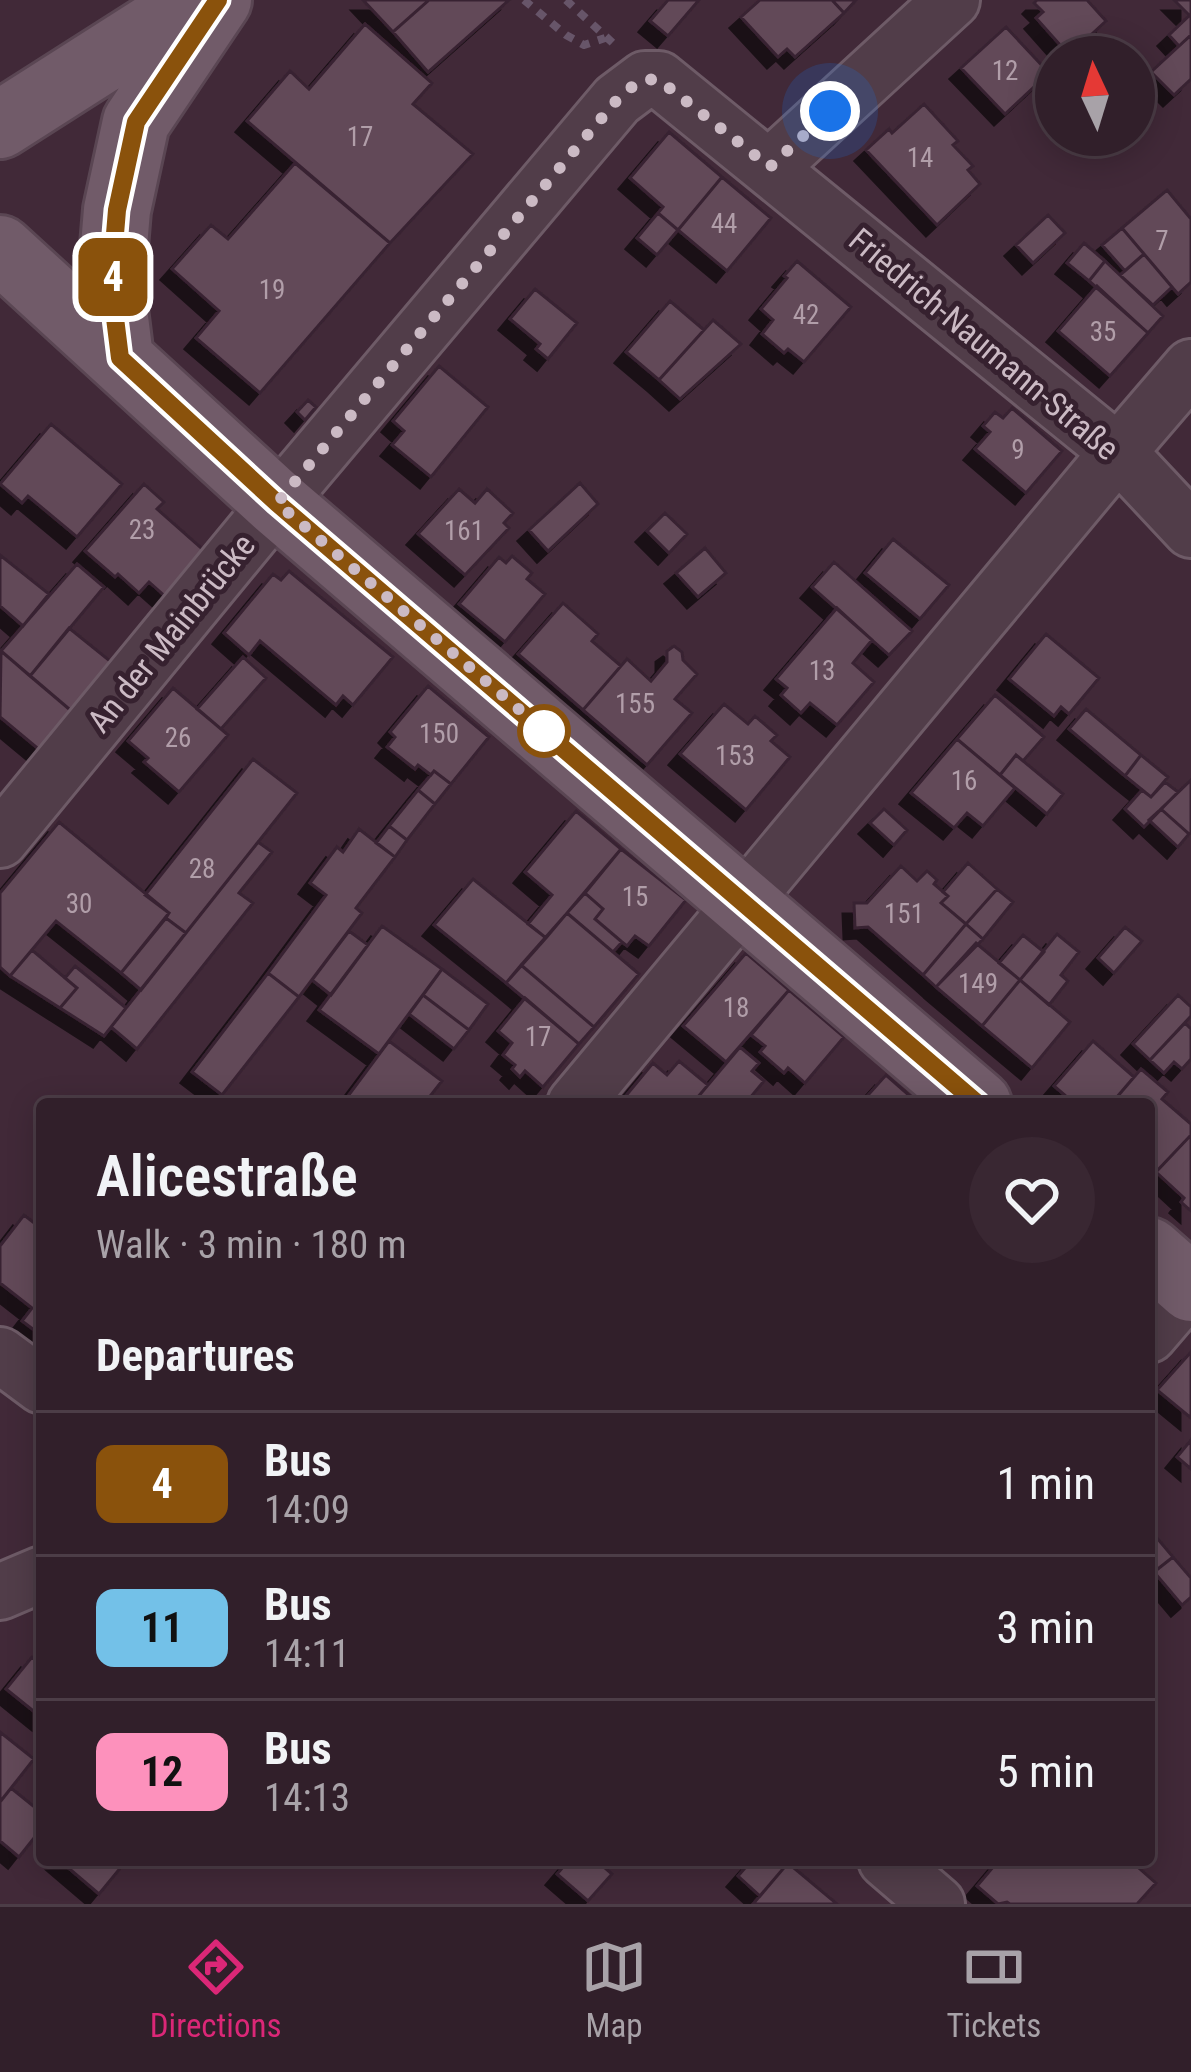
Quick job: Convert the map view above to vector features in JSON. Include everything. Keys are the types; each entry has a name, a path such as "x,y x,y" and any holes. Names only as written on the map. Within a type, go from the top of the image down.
{"main road":[{"path":"0,125 196,0"},
{"path":"120,358 113,258 117,210 136,122 218,0"},
{"path":"0,249 277,503 971,1098"},
{"path":"1155,1256 1191,1287"}],"street":[{"path":"770,167 952,0"},
{"name":"An der Mainbrücke","path":"0,840 277,503 631,86 658,79 770,167"},
{"name":"Friedrich-Naumann-Straße","path":"770,167 1118,452 1191,530"},
{"path":"580,1098 1191,367"},
{"path":"1155,1328 1191,1287"},
{"path":"0,1355 36,1382"},
{"path":"0,1592 36,1577"},
{"path":"893,1866 937,1904"}],"path":[{"path":"524,0 584,45 605,38"}],"building":[{"path":"363,0 429,0 393,32"},
{"path":"429,0 509,0 428,72 393,32"},
{"path":"668,0 699,0 668,36 650,21"},
{"path":"760,0 832,0 844,13 795,57 787,49 778,57 741,17"},
{"path":"832,0 856,0 844,13"},
{"path":"1087,0 1106,21 1090,36 1052,36 1036,18 1043,12 1034,3"},
{"path":"1174,0 1191,0 1190,16"},
{"path":"1191,14 1191,35 1179,46 1169,35"},
{"path":"365,24 432,83 413,104 473,154 390,243 247,121 290,71 309,89"},
{"path":"1006,27 1035,58 1035,86 1005,114 961,68"},
{"path":"1191,35 1191,79 1174,95 1155,76 1155,68"},
{"path":"924,104 958,141 953,145 973,166 968,170 980,184 937,225 866,150"},
{"path":"669,132 722,177 678,230 658,213 663,207 630,178"},
{"path":"295,163 390,243 260,393 196,338 219,311 172,269 211,225 228,239"},
{"path":"722,177 771,218 727,271 678,230"},
{"path":"1167,190 1191,219 1191,282 1178,294 1122,228"},
{"path":"658,213 678,230 657,255 637,238"},
{"path":"1048,215 1065,233 1033,263 1016,245"},
{"path":"1122,228 1144,254 1125,271 1102,245"},
{"path":"1084,243 1105,261 1089,281 1067,263"},
{"path":"1144,254 1172,287 1153,305 1120,275"},
{"path":"797,261 851,307 804,362 788,349 784,353 762,334 773,320 761,309"},
{"path":"1105,261 1163,316 1148,333 1089,281"},
{"path":"1097,286 1148,333 1110,376 1058,331"},
{"path":"535,289 577,323 548,359 536,349 540,344 510,319"},
{"path":"670,301 704,330 659,380 626,352"},
{"path":"713,320 741,344 680,399 659,380"},
{"path":"439,366 488,407 431,477 392,445 404,431 393,421"},
{"path":"308,400 316,407 305,420 297,412"},
{"path":"1012,408 1062,451 1026,493 975,449 990,432 983,426 995,412 1003,418"},
{"path":"51,424 122,484 77,537 28,496 22,503 0,484"},
{"path":"580,483 598,504 548,551 529,530"},
{"path":"144,484 164,502 157,509 207,553 167,598 149,582 139,593 85,551"},
{"path":"459,489 475,503 487,489 513,513 504,523 509,528 465,575 418,534"},
{"path":"665,513 687,534 669,553 647,531"},
{"path":"893,539 949,585 920,619 865,573"},
{"path":"705,548 726,573 698,597 676,573"},
{"path":"0,555 49,594 23,626 0,606"},
{"path":"512,556 532,573 527,579 545,594 505,642 459,604 499,557 506,563"},
{"path":"834,562 912,631 889,655 812,587"},
{"path":"77,564 104,587 30,676 1,651"},
{"path":"289,571 393,657 353,705 343,696 336,705 260,641 249,655 224,633 273,574 281,580"},
{"path":"563,603 598,634 592,641 621,666 583,710 518,654"},
{"path":"837,608 872,640 853,663 874,682 837,725 810,703 801,713 781,695 787,688 776,679"},
{"path":"69,628 115,665 75,714 30,676"},
{"path":"1046,634 1099,678 1069,714 1061,707 1054,716 1009,679"},
{"path":"674,646 697,674 675,699 692,713 647,765 583,710 627,659 651,681"},
{"path":"1,651 75,714 42,752 0,717"},
{"path":"243,657 266,678 221,729 197,709"},
{"path":"428,686 489,737 451,784 434,771 431,775 418,765 415,769 387,747 395,737 390,732"},
{"path":"173,688 228,735 179,792 128,741"},
{"path":"995,695 1044,737 1023,761 1016,755 1000,775 957,739"},
{"path":"724,704 748,724 755,716 777,735 771,741 790,757 746,810 680,754"},
{"path":"1086,709 1141,755 1125,776 1069,729"},
{"path":"957,739 1015,788 983,826 967,813 954,828 911,793"},
{"path":"1016,755 1063,794 1047,814 1000,775"},
{"path":"1141,755 1168,777 1151,797 1125,776"},
{"path":"253,759 297,793 186,933 145,895"},
{"path":"434,771 451,784 435,804 418,790"},
{"path":"1191,780 1191,833 1189,834 1161,809"},
{"path":"1165,782 1178,792 1144,827 1125,809 1142,790 1151,797"},
{"path":"418,790 435,804 407,840 389,826"},
{"path":"884,809 907,830 894,845 870,823"},
{"path":"1161,809 1189,834 1178,847 1149,820"},
{"path":"576,811 621,849 546,938 528,924 552,895 525,872"},
{"path":"59,822 169,913 121,973 56,921 10,976 0,967 0,893"},
{"path":"389,826 407,840 395,857 376,843"},
{"path":"359,829 395,857 356,908 362,913 299,997 268,973 326,895 310,883 337,847 343,852"},
{"path":"258,842 272,852 239,893 253,903 137,1049 111,1027"},
{"path":"621,849 686,900 649,946 635,936 627,946 622,942 595,919 603,909 585,893"},
{"path":"968,863 997,889 966,924 941,903 948,896 943,892"},
{"path":"901,866 917,881 927,871 948,896 941,903 966,924 923,975 868,927 855,928 854,903 867,903"},
{"path":"473,879 546,938 506,983 434,925"},
{"path":"997,889 1013,902 983,939 966,924"},
{"path":"585,893 603,909 595,919 622,942 613,952 567,913"},
{"path":"567,913 639,974 594,1027 521,965"},
{"path":"166,918 186,933 141,990 121,973"},
{"path":"966,924 983,939 936,987 923,975"},
{"path":"382,926 442,969 379,1054 319,1010"},
{"path":"1125,927 1142,941 1114,973 1098,958"},
{"path":"349,931 368,945 331,995 312,980"},
{"path":"1057,934 1079,952 1061,975 1068,981 1049,1005 1020,980"},
{"path":"1023,935 1044,952 1020,980 999,963"},
{"path":"976,943 1020,980 982,1026 936,987"},
{"path":"32,950 77,988 60,1008 10,976"},
{"path":"746,953 789,990 726,1062 683,1026"},
{"path":"521,965 594,1027 579,1044 506,983"},
{"path":"75,966 126,1008 104,1036 60,1008 77,988 65,978"},
{"path":"442,969 488,1004 469,1030 423,995"},
{"path":"268,973 299,997 222,1095 192,1072"},
{"path":"1020,980 1070,1022 1032,1068 982,1026"},
{"path":"789,990 844,1037 805,1083 788,1068 784,1073 760,1052 765,1046 751,1035"},
{"path":"423,995 469,1030 454,1049 409,1014"},
{"path":"1178,995 1191,1007 1191,1016 1150,1060 1133,1044"},
{"path":"525,998 579,1044 543,1087 525,1071 520,1077 512,1069 515,1065 503,1055 512,1043 498,1031"},
{"path":"1185,1023 1191,1029 1191,1059 1182,1069 1174,1062 1164,1073 1150,1060"},
{"path":"389,1041 442,1081 429,1098 346,1098"},
{"path":"1093,1041 1134,1077 1116,1098 1068,1098 1054,1086"},
{"path":"740,1047 759,1063 752,1071 764,1081 750,1098 697,1098"},
{"path":"679,1061 708,1085 697,1098 624,1098 653,1063 667,1075"},
{"path":"1141,1069 1168,1092 1162,1099 1191,1124 1191,1135 1156,1172 1155,1098 1116,1098"},
{"path":"886,1075 912,1098 865,1098"},
{"path":"1191,1135 1191,1211 1156,1172"},
{"path":"24,1215 33,1222 36,1218 36,1332 22,1321 32,1308 0,1283 0,1246"},
{"path":"1191,1352 1191,1418 1157,1390"},
{"path":"1191,1440 1191,1469 1177,1457"},
{"path":"1155,1536 1173,1557 1155,1571"},
{"path":"1173,1557 1191,1578 1191,1597 1182,1605 1155,1571"},
{"path":"32,1657 36,1660 36,1713 6,1689"},
{"path":"0,1732 34,1759 0,1802"},
{"path":"11,1788 36,1808 36,1836 19,1857 0,1841 0,1802"},
{"path":"66,1866 122,1866 99,1894"},
{"path":"564,1866 603,1866 612,1874 588,1901 557,1874"},
{"path":"747,1866 785,1866 760,1896 738,1876"},
{"path":"785,1866 792,1866 837,1904 753,1904"},
{"path":"994,1866 1137,1866 1156,1883 1137,1904 998,1904 977,1886"}],"bus line":[{"name":"4","path":"218,0 136,122 117,210 113,258 120,358 277,503 971,1098"}],"route":[{"path":"544,731 556,741 277,503 631,86 658,79 770,167 830,111"}]}
